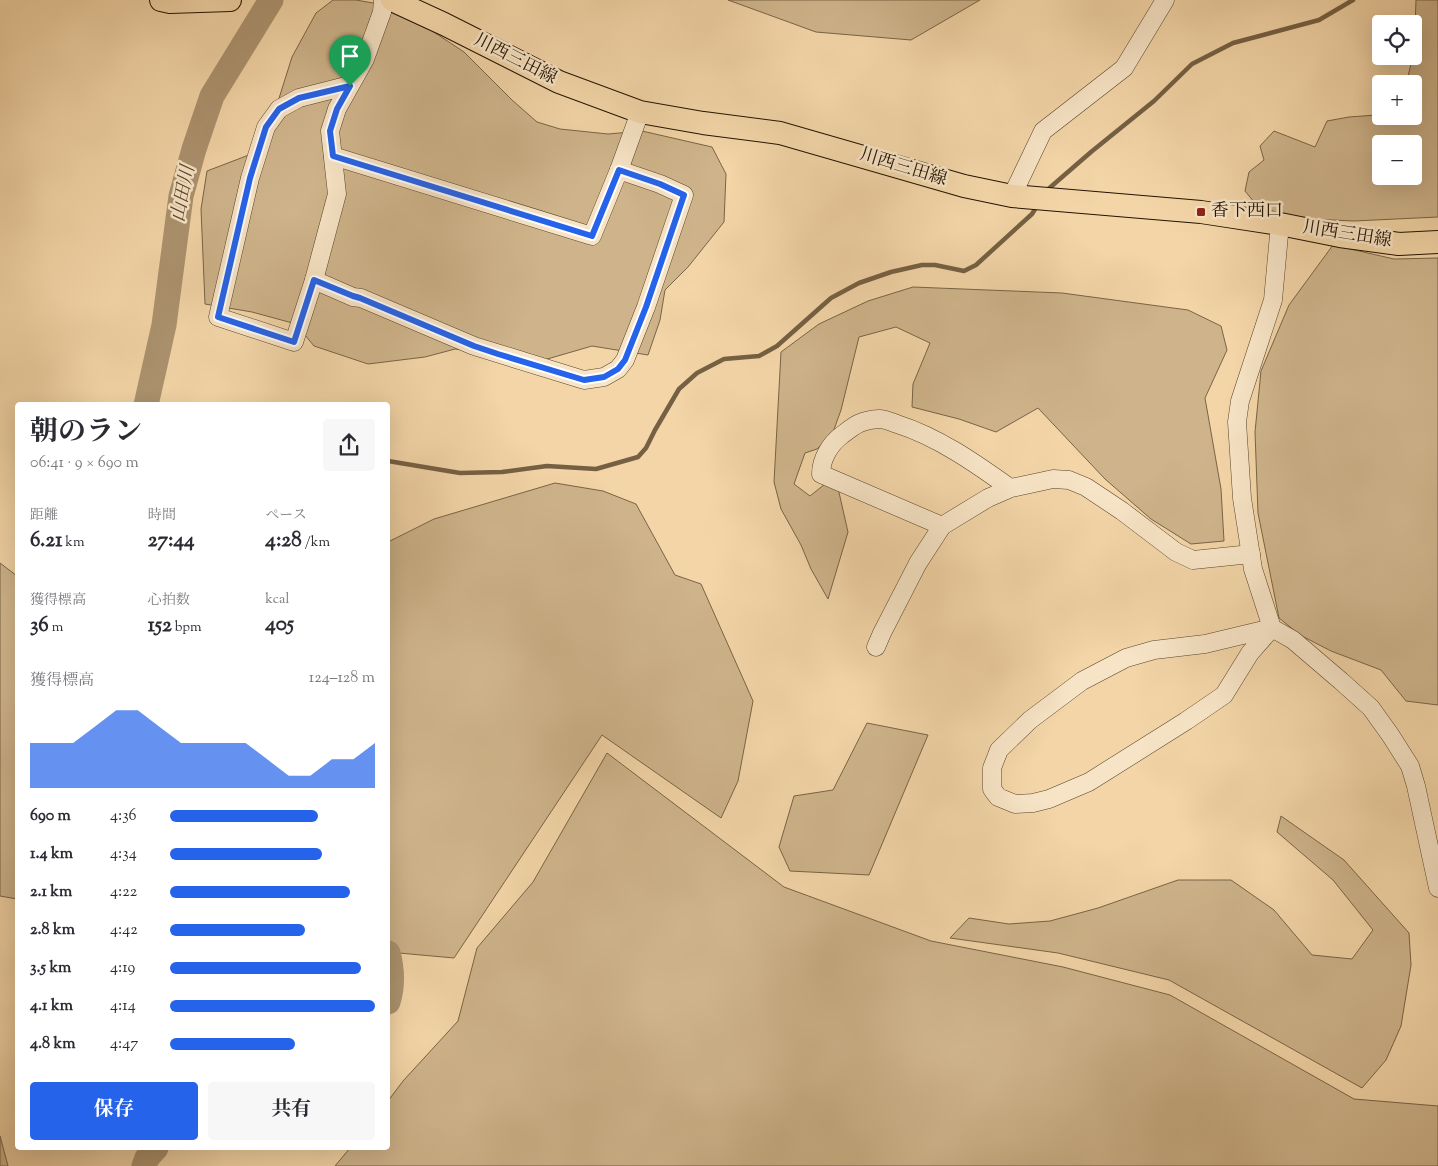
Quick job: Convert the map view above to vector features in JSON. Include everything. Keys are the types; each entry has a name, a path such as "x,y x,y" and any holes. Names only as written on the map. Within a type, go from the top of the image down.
{"main road":[{"path":"161,0 170,2 230,0"},
{"name":"川西三田線","path":"392,0 559,82 640,112 703,123 780,133 964,186 1030,197 1201,212 1280,224 1340,236 1399,244 1438,242"}],"street":[{"path":"350,86 299,98 279,109 266,127 250,178 218,317 294,342 314,280 337,194 330,131 337,109 366,59 382,12 383,0"},
{"path":"1030,197 1043,131 1124,68 1165,0"},
{"path":"333,156 592,236 640,112"},
{"path":"314,280 474,346 584,380 604,377 618,369 625,360 646,307 684,195 660,184 619,170"},
{"path":"1280,224 1273,300 1240,401 1237,422 1242,498 1253,569 1272,628 1293,640 1371,708 1410,766 1438,888"},
{"path":"942,526 821,474 821,464 834,441 859,422 881,419 906,427 938,442 1010,488"},
{"path":"876,646 918,563 942,526 988,498 1010,488 1053,479 1069,480 1086,487 1122,511 1176,552 1193,560 1251,554"},
{"path":"1272,628 1250,653 1224,695 1089,782 1049,799 1033,803 1015,804 998,797 992,788 992,768 999,750 1030,720 1082,680 1126,658 1154,650 1205,644 1272,628"}],"shaded area":[{"path":"333,0 356,0 396,7 464,52 537,122 560,129 608,134 642,131 712,147 726,174 724,222 688,267 665,290 660,320 648,355 592,346 544,360 455,349 425,357 368,364 314,346 296,324 252,312 205,304 201,209 207,171 254,153 275,111 292,57 316,13"},
{"path":"728,0 980,0 911,40 816,32"},
{"path":"1416,0 1438,0 1438,217 1354,221 1290,218 1259,208 1245,191 1249,172 1264,160 1260,146 1274,131 1315,147 1327,121 1372,115 1372,125 1422,125 1422,75 1408,75 1411,65 1422,65 1422,15 1415,15"},
{"path":"1333,245 1394,259 1438,258 1438,705 1406,701 1381,670 1331,651 1300,635 1279,618 1258,513 1255,432 1261,371 1289,305"},
{"path":"913,287 1062,293 1188,310 1221,326 1227,350 1205,398 1221,489 1224,541 1191,544 1151,519 1105,479 1038,408 996,432 959,419 912,407 913,384 930,343 896,327 859,337 841,410 832,435 817,449 805,453 794,484 810,496 825,484 838,488 848,532 828,599 781,509 774,482 781,352 819,324 868,301"},
{"path":"555,483 603,491 636,504 675,575 701,584 753,701 738,781 721,818 602,735 454,958 390,952 390,541 434,519"},
{"path":"0,563 15,574 15,899 0,896"},
{"path":"867,723 928,735 869,875 790,871 779,847 794,796 833,790"},
{"path":"607,753 784,887 931,941 1063,967 1170,995 1354,1099 1438,1106 1438,1166 335,1166 348,1150 390,1150 390,1098 403,1081 458,1021 477,948 533,882"},
{"path":"1281,816 1344,860 1409,933 1411,965 1401,1026 1386,1060 1362,1088 1169,980 1058,953 950,938 969,918 1009,924 1050,921 1098,908 1178,880 1231,880 1274,910 1312,955 1352,959 1373,930 1333,880 1277,832"},
{"path":"0,1136 8,1166 0,1166"}],"waterway":[{"name":"山田川","path":"147,402 164,325 181,196 194,149 212,96 271,0"},
{"path":"1046,191 1154,101 1192,64 1233,43 1319,20 1353,0"},
{"path":"390,461 460,473 502,472 547,466 596,469 638,457 646,448 679,389 697,373 724,359 759,356 777,346 831,298 859,283 891,272 922,265 935,265 964,271 976,265 1032,214 1037,206"},
{"name":"山田川","path":"390,965 390,994"},
{"name":"山田川","path":"144,1166 147,1158 154,1150"}],"place":[{"name":"香下西口","path":"1201,212"}],"route":[{"path":"350,86 337,109 330,131 333,156 592,236 619,170 660,184 684,195 646,307 625,360 618,369 604,377 584,380 474,346 314,280 294,342 218,317 250,178 266,127 279,109 299,98 350,86"}]}
